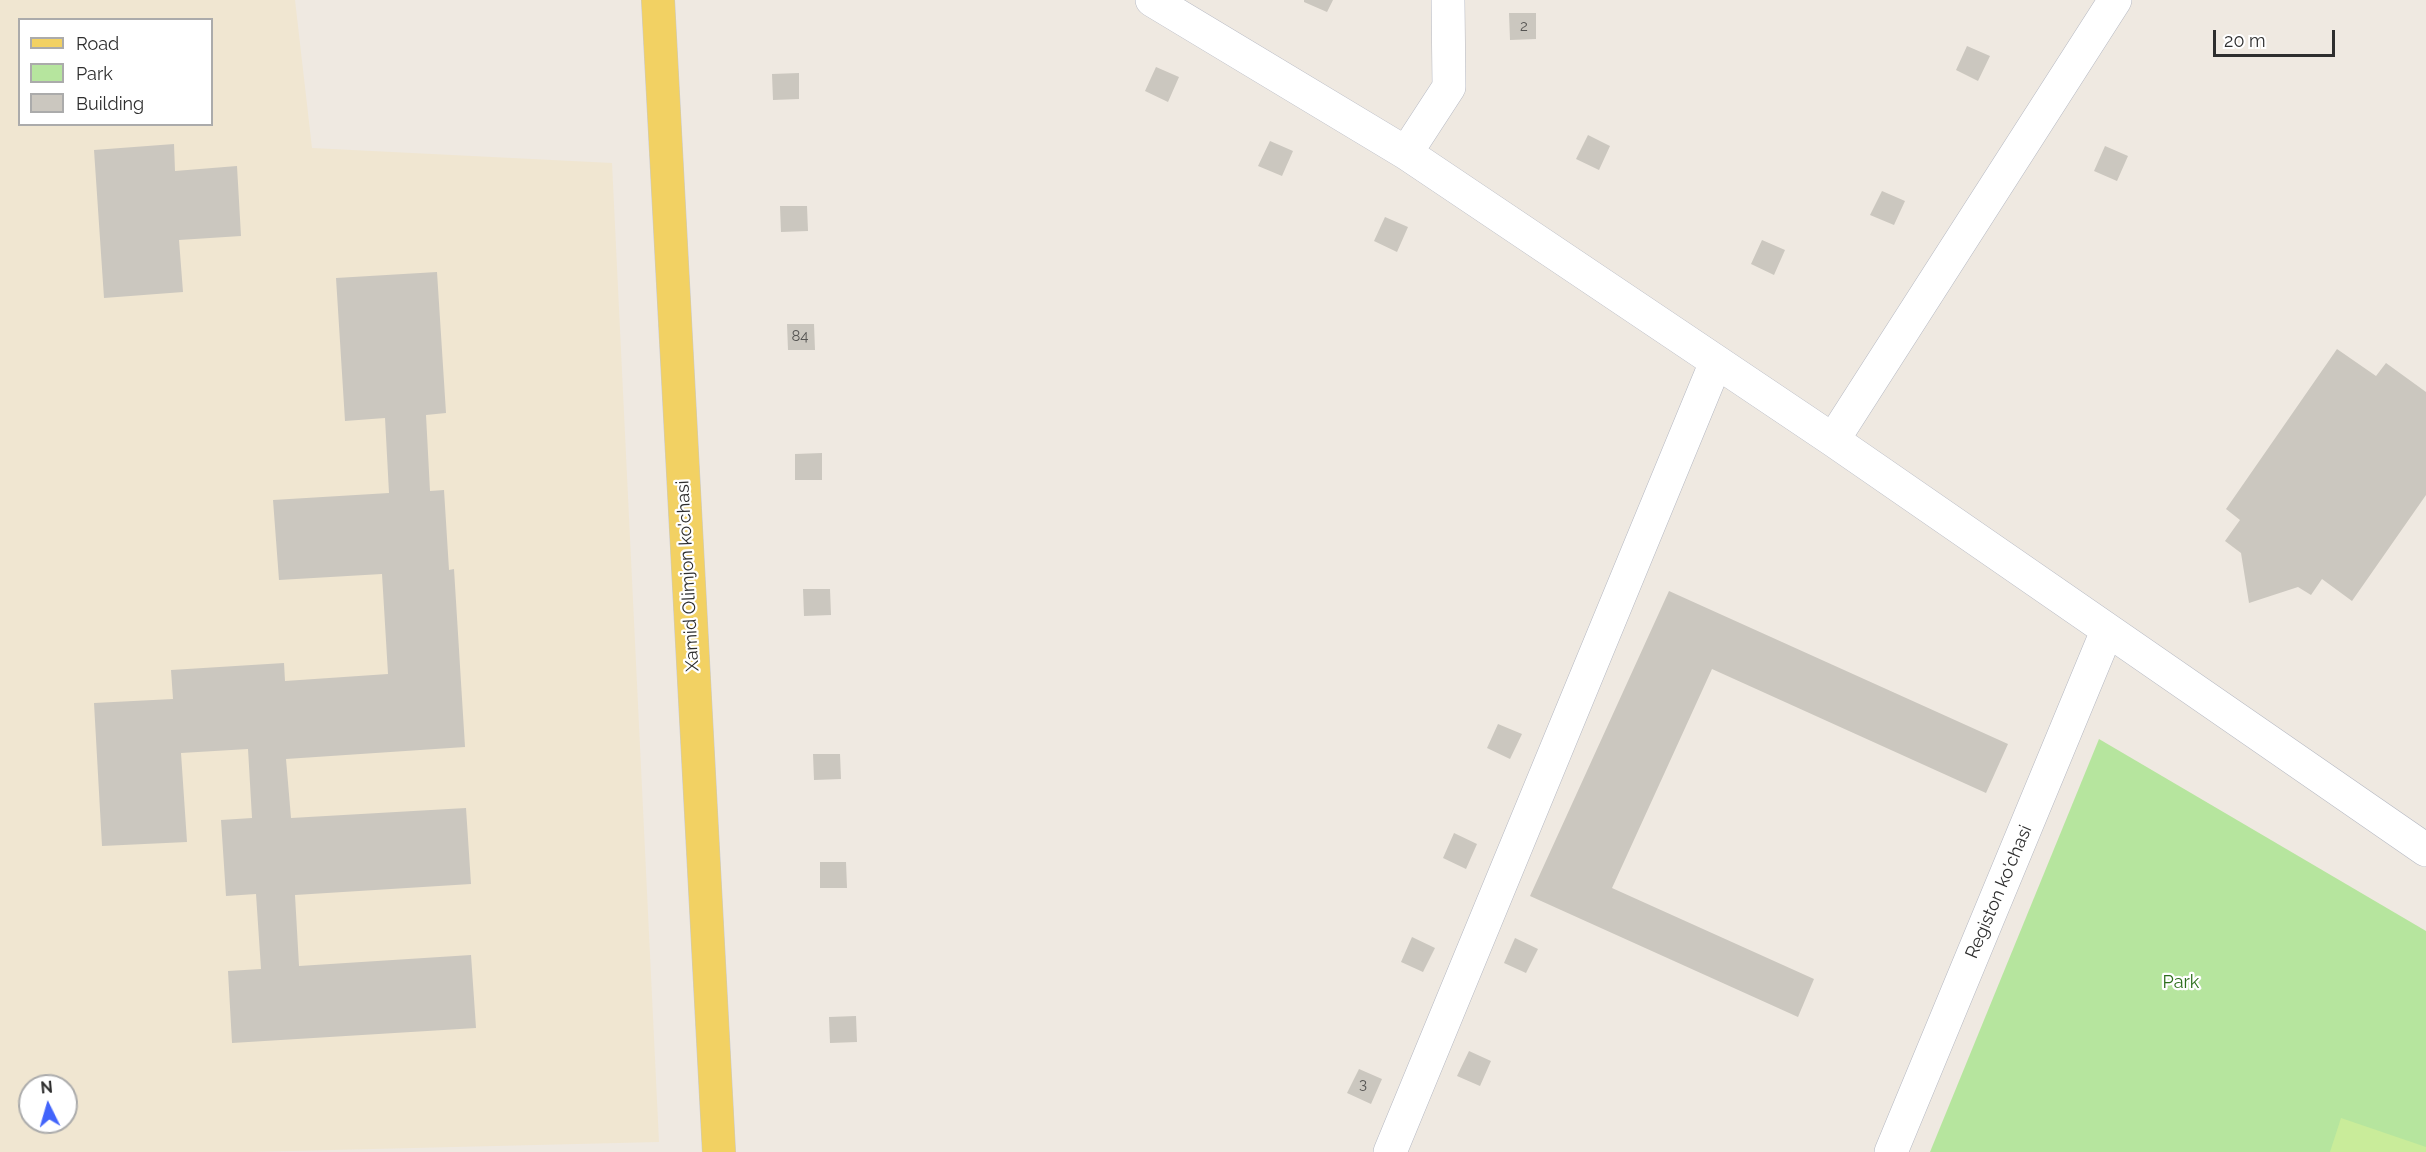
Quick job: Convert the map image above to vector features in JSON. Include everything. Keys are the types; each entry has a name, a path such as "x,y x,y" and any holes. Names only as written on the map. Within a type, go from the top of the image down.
{"main road":[{"name":"Xamid Olimjon ko'chasi","path":"658,0 719,1152"}],"street":[{"path":"1152,0 1406,153 1833,440 2426,850"},
{"path":"1406,153 1449,87 1448,0"},
{"path":"1833,440 2115,0"},
{"path":"1390,1152 1716,362"},
{"name":"Registon ko'chasi","path":"1891,1152 2107,631"}],"shaded area":[{"path":"0,0 295,0 312,148 612,163 659,1142 250,1152 0,1152"}],"green space":[{"name":"Park","path":"2099,739 2426,931 2426,1152 1930,1152"},
{"path":"2341,1118 2426,1147 2426,1152 2330,1152"}],"building":[{"path":"1304,0 1333,0 1327,12"},
{"path":"1509,13 1536,13 1536,39 1510,40"},
{"path":"1967,46 1990,56 1978,81 1956,70"},
{"path":"1156,67 1179,77 1168,102 1145,91"},
{"path":"799,73 799,99 773,100 772,74"},
{"path":"1588,135 1610,146 1599,170 1576,159"},
{"path":"1270,141 1293,151 1282,176 1258,166"},
{"path":"174,144 175,171 237,166 241,236 179,240 183,292 104,298 94,150"},
{"path":"2105,146 2128,156 2117,181 2094,171"},
{"path":"1882,191 1905,201 1894,225 1870,215"},
{"path":"780,206 807,206 808,231 781,232"},
{"path":"1385,217 1408,227 1397,252 1374,241"},
{"path":"1762,240 1785,250 1774,275 1751,264"},
{"path":"437,272 446,413 426,415 430,491 444,490 449,570 454,569 465,747 286,759 291,818 466,808 471,884 295,895 299,966 471,955 476,1028 232,1043 228,971 261,969 256,894 226,896 221,820 252,818 248,749 181,753 187,842 102,846 94,703 173,699 171,670 284,663 285,681 388,674 382,574 279,580 273,500 389,493 385,418 345,421 336,278"},
{"path":"787,324 814,324 815,350 788,350"},
{"path":"2337,349 2376,376 2386,363 2426,392 2426,495 2352,601 2322,579 2311,595 2298,587 2249,603 2241,553 2225,541 2240,520 2226,509"},
{"path":"822,453 822,480 795,480 795,454"},
{"path":"803,589 830,589 831,615 804,616"},
{"path":"1669,591 2008,744 1986,793 1712,669 1612,888 1814,979 1798,1017 1530,896"},
{"path":"1498,724 1522,734 1510,759 1487,748"},
{"path":"813,754 840,754 841,779 814,780"},
{"path":"1454,833 1477,844 1466,869 1443,858"},
{"path":"820,862 846,862 847,888 820,888"},
{"path":"1412,937 1435,948 1423,972 1401,962"},
{"path":"1515,938 1538,949 1526,973 1504,963"},
{"path":"856,1016 857,1042 830,1043 829,1017"},
{"path":"1469,1051 1491,1061 1480,1086 1457,1076"},
{"path":"1359,1069 1382,1079 1371,1104 1347,1093"}]}
